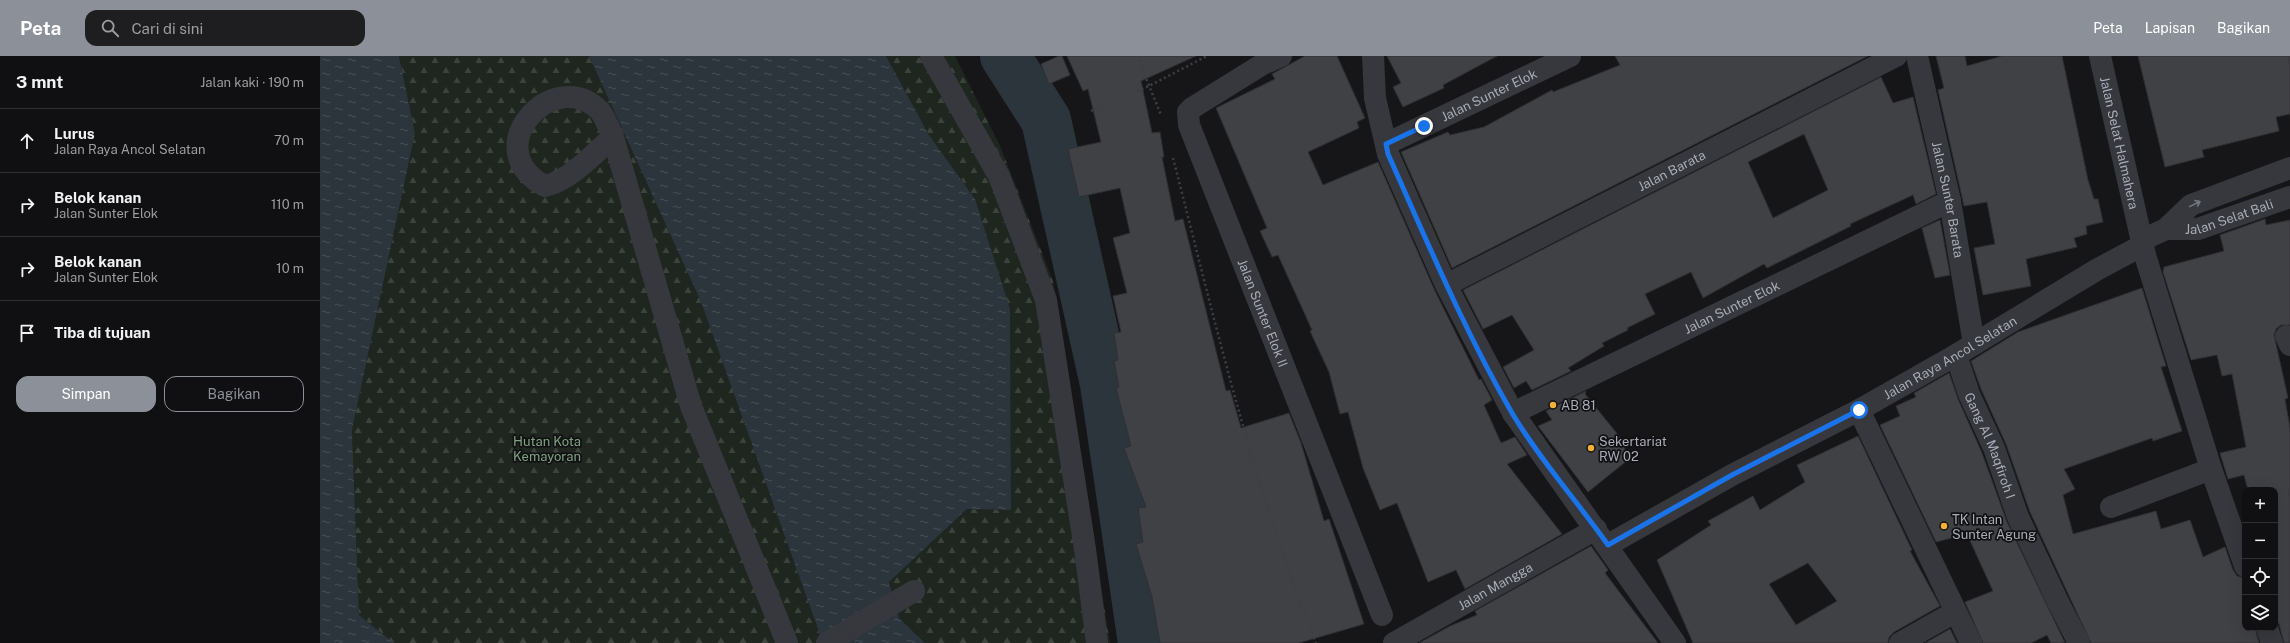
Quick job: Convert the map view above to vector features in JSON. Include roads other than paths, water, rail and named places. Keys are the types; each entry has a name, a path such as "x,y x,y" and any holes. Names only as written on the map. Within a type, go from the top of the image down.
{"street":[{"path":"931,56 999,176 1046,300 1085,549 1096,643"},
{"path":"1373,56 1375,98 1388,154 1446,285 1513,413 1548,466 1602,537 1675,643"},
{"name":"Jalan Sunter Elok","path":"1386,144 1570,56"},
{"name":"Jalan Barata","path":"1446,285 1896,56"},
{"name":"Jalan Sunter Barata","path":"1917,56 1950,201 1974,344"},
{"name":"Jalan Selat Halmahera","path":"2100,56 2141,238"},
{"name":"Jalan Sunter Elok II","path":"1268,59 1192,108 1188,112 1189,125 1382,615"},
{"path":"613,137 569,175 555,183 545,186 526,173 519,160 517,149 518,136 535,110 544,102 559,98 581,97 600,110 613,137 691,406 787,643"},
{"name":"Jalan Selat Bali","path":"2166,230 2191,205 2290,168"},
{"name":"Jalan Selat Bali","path":"2141,238 2166,230 2198,229 2290,197"},
{"name":"Jalan Sunter Elok","path":"1513,413 1950,201"},
{"path":"2141,238 2211,469 2243,559"},
{"name":"Jalan Raya Ancol Selatan","path":"1602,537 1732,475 1859,410 1956,355 2098,269 2141,238"},
{"name":"Gang Al Maqfiroh I","path":"1956,355 1969,394 1994,448 2018,517 2079,643"},
{"path":"1859,410 1971,643"},
{"path":"2111,507 2211,469"},
{"name":"Jalan Mangga","path":"1394,643 1602,537"},
{"path":"827,643 905,596"},
{"path":"1900,643 1955,612"},
{"path":"2268,631 2272,643"}],"water":[{"path":"320,56 399,56 415,133 352,430 359,615 394,643 320,643"},
{"path":"589,56 886,56 929,135 975,199 1010,309 1011,510 967,509 889,582 899,618 925,643 823,643 701,302"}],"waterway":[{"path":"1005,56 1046,120 1105,384 1143,643"}],"place":[{"name":"AB 81","path":"1553,405"},
{"name":"Sekertariat RW 02","path":"1591,448"},
{"name":"TK Intan Sunter Agung","path":"1944,526"}],"park label":[{"name":"Hutan Kota Kemayoran","path":"547,448"}]}
